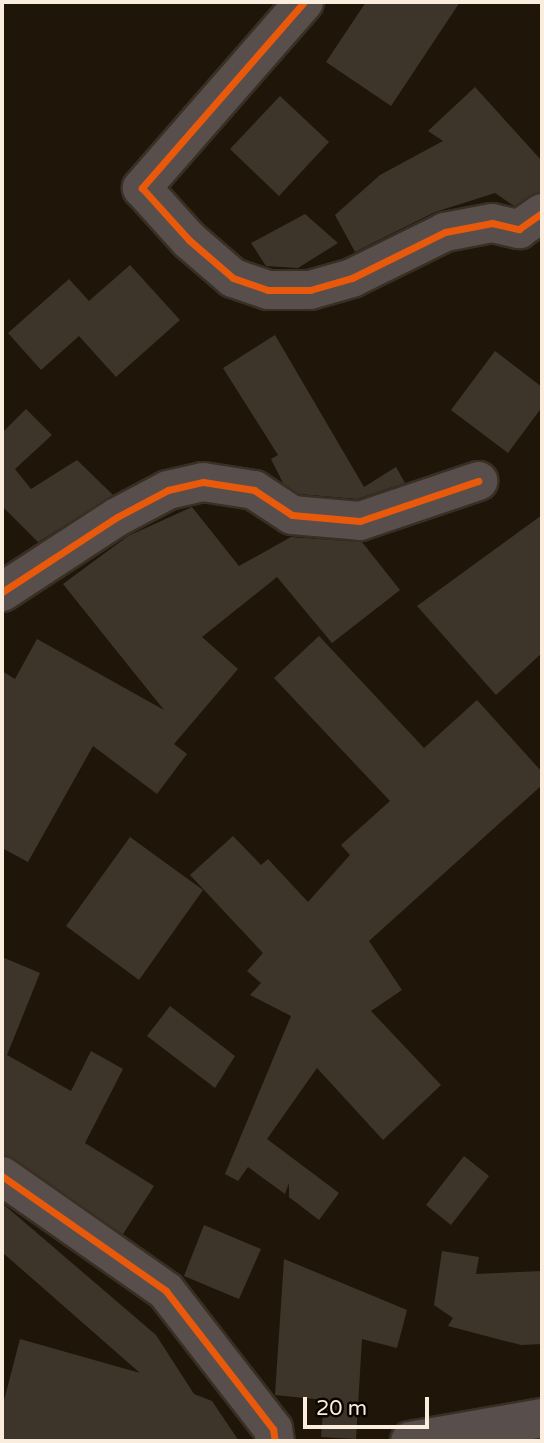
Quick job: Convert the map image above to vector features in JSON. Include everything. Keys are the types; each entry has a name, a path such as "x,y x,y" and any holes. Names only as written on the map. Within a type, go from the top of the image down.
{"street":[{"path":"304,2 142,188 189,240 233,278 268,290 310,290 352,278 445,232 492,223 519,229 542,213"},
{"path":"2,592 117,517 168,490 203,482 254,490 292,515 360,521 478,481"},
{"path":"2,1176 166,1291 273,1429 275,1441"},
{"path":"410,1441 542,1418"}],"building":[{"path":"366,2 460,2 391,106 326,62"},
{"path":"475,87 542,161 542,191 514,206 495,193 435,212 355,252 335,215 380,175 443,141 428,131"},
{"path":"280,96 329,142 279,196 230,149"},
{"path":"305,214 338,243 298,268 266,266 251,243"},
{"path":"130,265 180,320 116,377 79,336 41,370 8,333 69,279 89,301"},
{"path":"275,335 364,487 396,467 405,483 357,499 299,494 283,483 271,459 278,455 223,368"},
{"path":"495,351 542,387 542,407 508,453 451,410"},
{"path":"26,409 52,435 15,469 31,489 77,460 113,495 38,542 2,506 2,433"},
{"path":"192,507 239,566 291,537 362,542 400,590 332,643 277,577 202,637 238,669 174,744 187,754 157,794 93,746 28,862 2,848 2,671 15,679 37,639 164,710 63,584 128,536"},
{"path":"542,515 542,653 496,695 417,606"},
{"path":"319,636 424,748 477,700 542,772 542,785 369,941 402,990 371,1011 441,1085 383,1140 317,1068 267,1139 339,1193 319,1220 289,1197 289,1183 285,1194 248,1167 238,1181 225,1174 291,1016 250,995 261,983 247,971 263,953 190,875 233,836 261,865 268,859 308,902 350,855 341,845 390,801 274,678"},
{"path":"130,837 203,890 139,980 66,926"},
{"path":"2,957 40,973 7,1055 71,1091 91,1051 123,1069 85,1143 154,1186 123,1234 2,1154"},
{"path":"170,1006 235,1056 215,1088 147,1036"},
{"path":"464,1156 489,1176 451,1225 426,1205"},
{"path":"2,1203 156,1335 194,1394 212,1401 239,1441 2,1441 2,1408 20,1339 140,1373 2,1252"},
{"path":"204,1225 261,1249 239,1299 184,1276"},
{"path":"442,1251 479,1257 476,1274 542,1271 542,1344 521,1345 448,1326 453,1318 434,1305"},
{"path":"284,1259 407,1310 397,1348 362,1339 356,1439 321,1437 324,1400 275,1395"}],"cycle path":[{"path":"304,2 142,188 189,240 233,278 268,290 310,290 352,278 445,232 492,223 519,229 542,213"},
{"path":"2,592 117,517 168,490 203,482 254,490 292,515 360,521 478,481"},
{"path":"2,1176 166,1291 273,1429 275,1441"}]}
